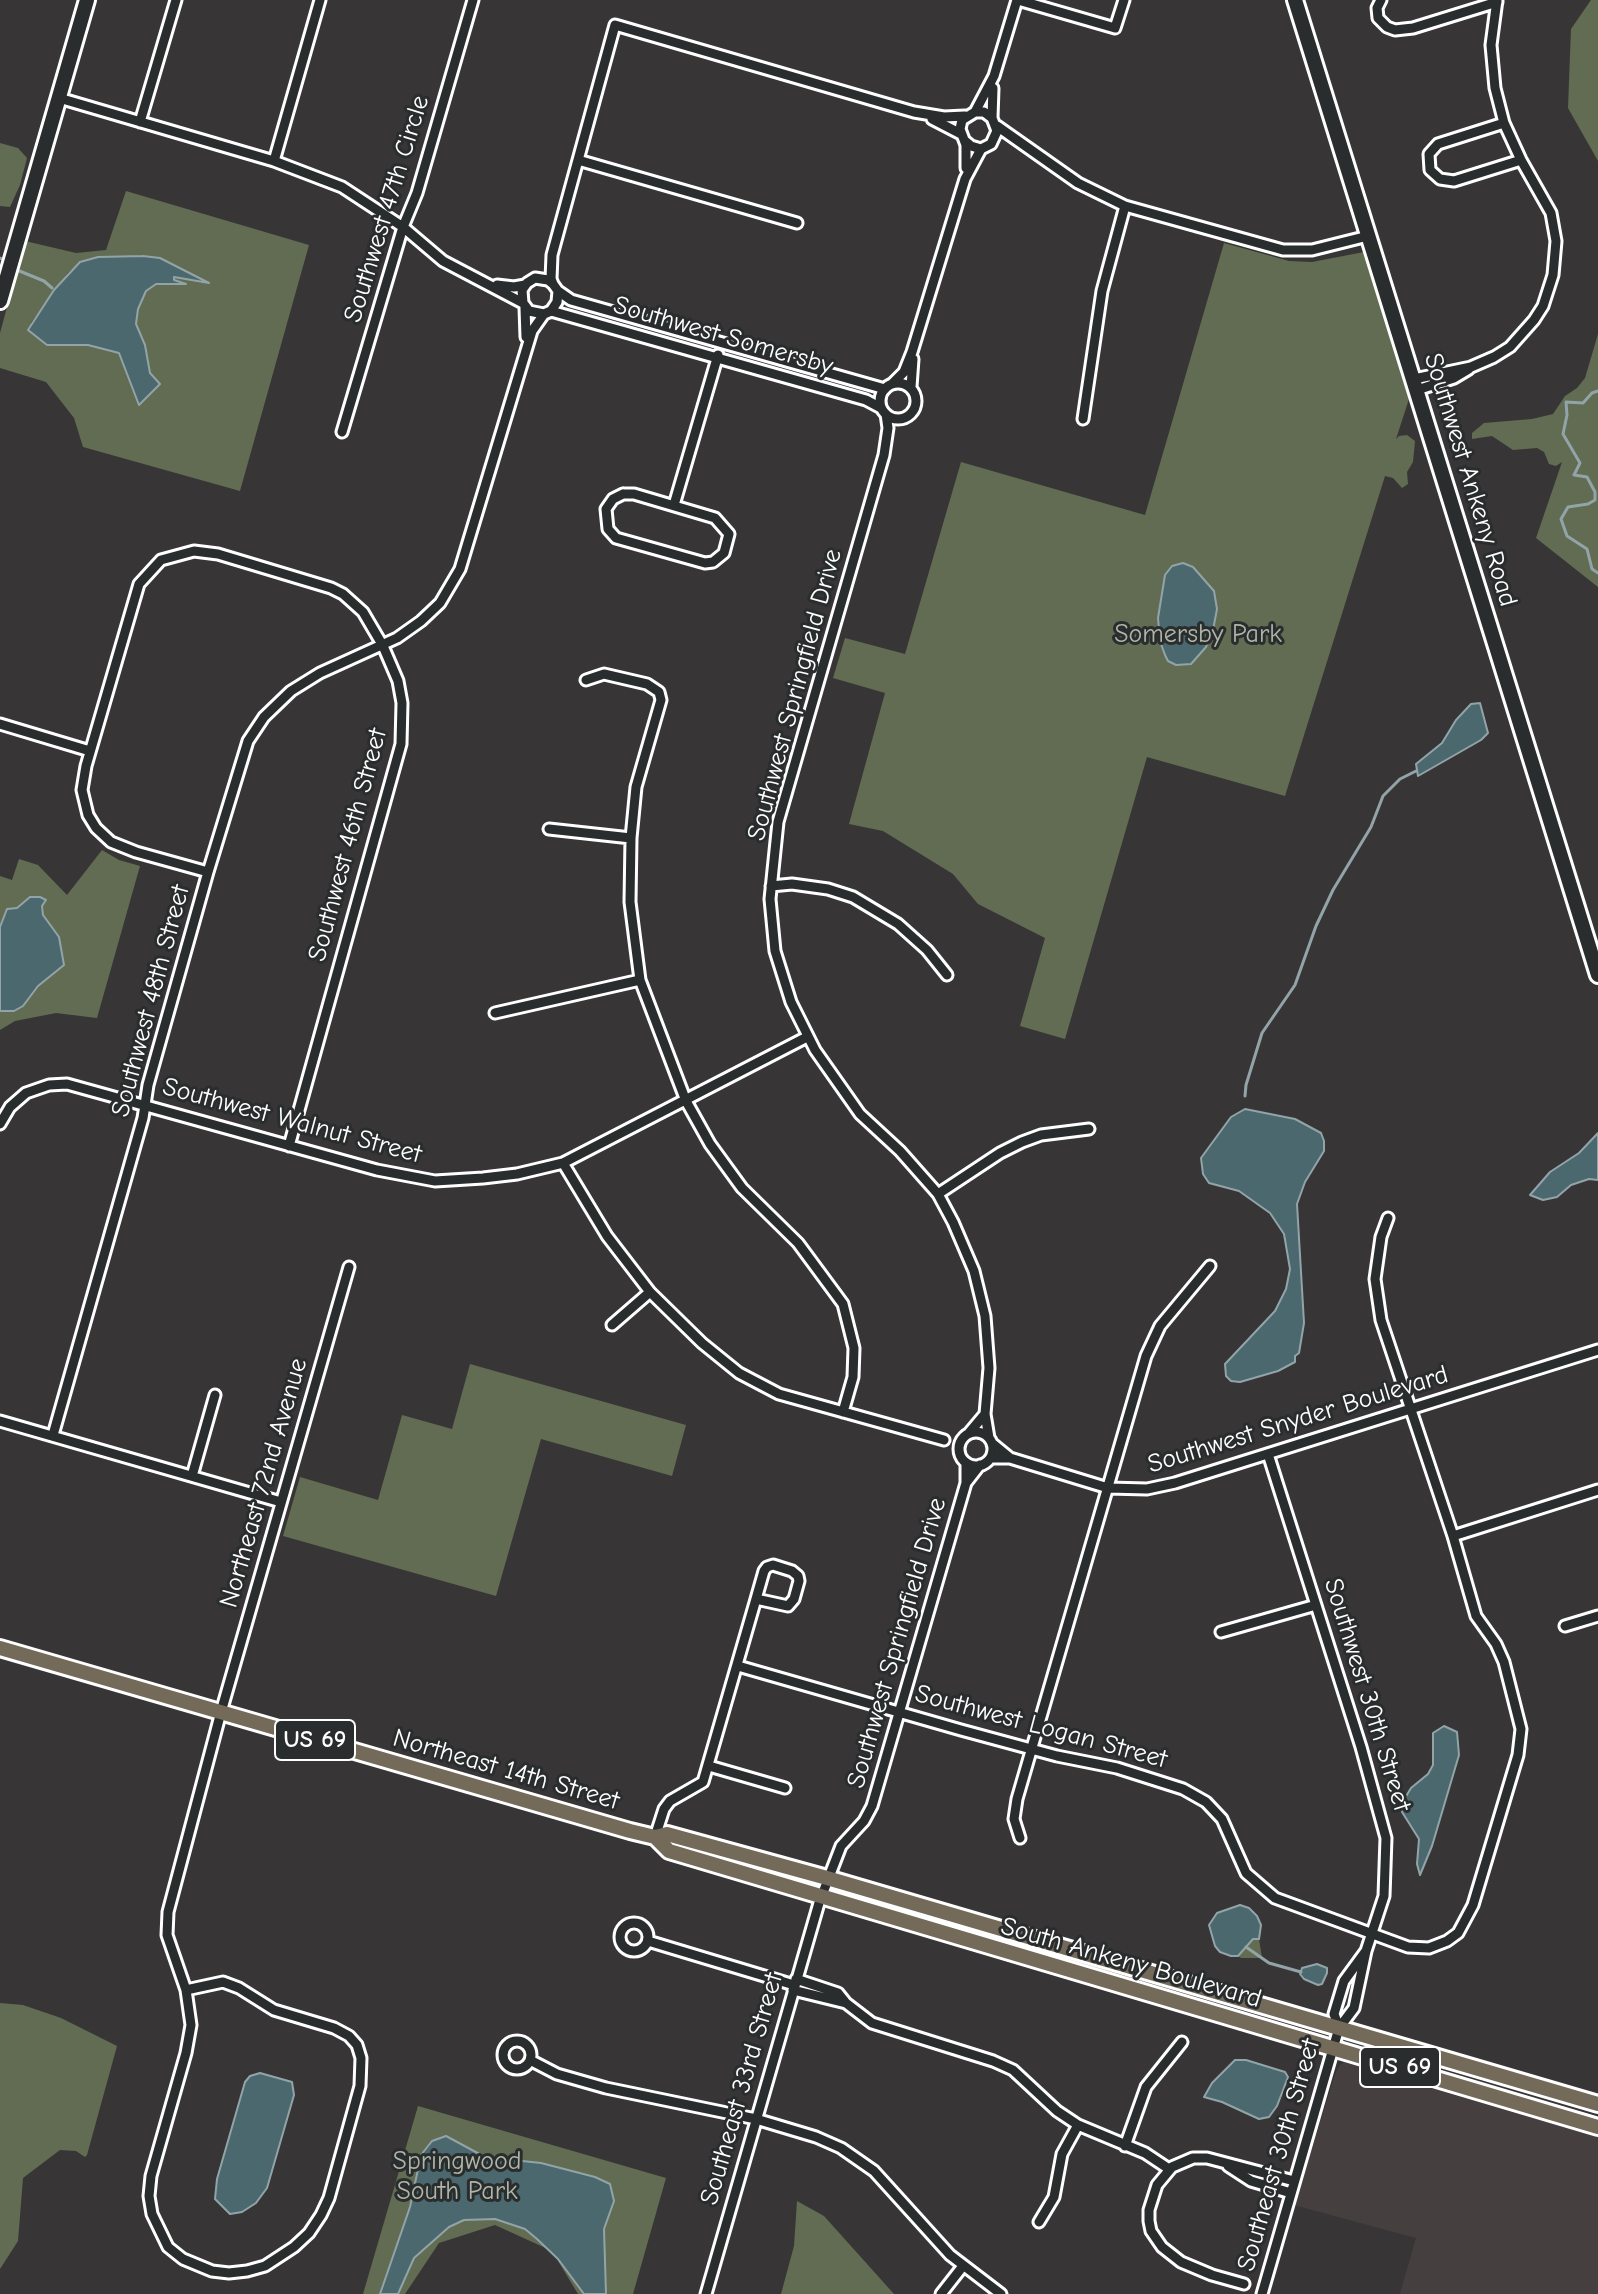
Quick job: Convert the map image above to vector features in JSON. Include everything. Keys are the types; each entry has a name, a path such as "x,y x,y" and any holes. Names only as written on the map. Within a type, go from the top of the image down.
{"main road":[{"name":"Northeast 14th Street","path":"0,1648 630,1831"},
{"name":"South Ankeny Boulevard","path":"630,1831 655,1837 667,1834 827,1878 1598,2104"},
{"name":"South Ankeny Boulevard","path":"655,1837 669,1851 1598,2127"}],"street":[{"path":"0,301 87,0"},
{"path":"140,122 176,0"},
{"path":"274,161 320,0"},
{"name":"Southwest 47th Circle","path":"342,432 403,227 417,193 473,0"},
{"path":"965,179 960,125 994,76 1018,0 1115,28 1124,0"},
{"name":"Southwest Ankeny Road","path":"1295,0 1598,975"},
{"path":"1381,0 1377,8 1378,18 1395,30 1413,28 1497,1 1491,45 1492,67 1504,123 1551,213 1556,241 1553,275 1543,306 1522,335 1494,357 1415,385"},
{"path":"383,646 410,630 440,603 460,569 532,331 557,302 550,267 556,238 615,25 914,112 944,117 984,112 1078,183 1125,206 1283,250 1312,250 1368,236"},
{"path":"916,341 911,387 916,397 915,410 904,420 883,411 880,397 904,372 965,179 986,146 995,140 994,76"},
{"path":"59,98 274,161 342,187 403,227 443,261 524,305 534,314 547,312"},
{"path":"914,112 963,137 971,146 1028,148"},
{"path":"1504,123 1438,144 1429,154 1430,170 1440,179 1454,181 1521,160"},
{"path":"578,160 797,223"},
{"path":"1083,419 1102,291 1125,206"},
{"path":"483,282 505,286 525,285 542,271 556,238"},
{"path":"535,278 542,278 556,288"},
{"path":"523,356 527,332 521,296 525,285"},
{"name":"Southwest Somersby","path":"556,288 571,300 721,344 888,386"},
{"name":"Southwest Somersby","path":"547,312 866,400 883,411"},
{"path":"674,505 721,344"},
{"path":"888,386 899,383 911,387"},
{"name":"Southwest Springfield Drive","path":"883,411 888,428 884,455"},
{"name":"Southwest Springfield Drive","path":"904,420 893,434 884,455 778,822 771,886 775,951 791,1002 807,1037 860,1114 900,1151 938,1194 967,1253 985,1316 989,1368 985,1414 991,1441"},
{"path":"623,494 674,505 715,518 723,525 729,534 728,544 720,558 705,563 691,561 616,538 608,529 606,509 613,499 623,494"},
{"name":"Southwest 46th Street","path":"90,751 135,593 153,566 171,556 194,551 218,554 331,588 363,612 383,646 398,681 404,717 401,744 289,1146"},
{"name":"Southwest 48th Street","path":"53,1435 208,872 248,741 264,717 291,691 383,646"},
{"path":"586,680 604,674 647,684 659,692 661,700 636,787 631,838 630,902 640,980 686,1101 710,1144 742,1188 798,1243 843,1304 854,1348 853,1377 843,1412"},
{"path":"0,724 90,751 82,779 88,815 96,828 119,846 208,872"},
{"path":"549,829 631,838"},
{"path":"771,886 792,884 828,889 853,897 898,924 927,950 947,975"},
{"path":"495,1013 640,980"},
{"name":"Southwest Walnut Street","path":"0,1124 10,1107 26,1093 49,1085 67,1084 377,1170 435,1181 517,1174 563,1163 807,1037"},
{"path":"938,1194 1022,1142 1041,1135 1089,1129"},
{"path":"563,1163 607,1236 650,1292 702,1343 739,1373 779,1394 944,1440 958,1450 966,1463 966,1483"},
{"name":"Southwest Logan Street","path":"738,1666 1031,1749 1117,1768 1183,1789 1206,1802 1222,1819 1246,1873 1265,1892 1408,1947 1420,1949 1437,1946 1458,1933 1473,1905 1518,1755 1520,1722 1504,1662 1496,1644 1476,1616 1376,1299 1378,1250 1388,1218"},
{"path":"1020,1838 1015,1813 1031,1749 1152,1341 1160,1326 1210,1266"},
{"name":"Northeast 72nd Avenue","path":"186,1990 223,1982 239,1988 274,2010 334,2028 349,2036 357,2045 361,2058 360,2086 329,2198 321,2215 309,2233 294,2247 265,2266 247,2271 212,2271 183,2259 168,2247 152,2214 149,2196 151,2176 191,2025 186,1990 167,1935 168,1912 221,1712 349,1267"},
{"path":"612,1325 650,1292"},
{"name":"Southwest Snyder Boulevard","path":"991,1458 1010,1458 1108,1488 1126,1491 1159,1487 1598,1350"},
{"path":"192,1476 215,1395"},
{"path":"958,1450 966,1435 985,1414"},
{"path":"0,1421 281,1502"},
{"path":"944,1440 981,1432 991,1441 991,1458 980,1465 966,1483"},
{"name":"Southwest Snyder Boulevard","path":"991,1441 1010,1458"},
{"name":"Southwest 30th Street","path":"1268,1454 1384,1828 1386,1877 1374,1934 1366,1951 1344,1981 1334,2014 1339,2028"},
{"path":"966,1463 980,1465"},
{"name":"Southwest Springfield Drive","path":"821,1896 841,1846 864,1821 872,1806 966,1483"},
{"path":"1453,1536 1598,1490"},
{"path":"655,1837 664,1809 670,1801 703,1782 764,1571 773,1565 798,1576 794,1599 788,1606 756,1599"},
{"path":"1221,1632 1316,1605"},
{"path":"1565,1626 1598,1616"},
{"path":"709,1766 785,1788"},
{"name":"Southeast 33rd Street","path":"706,2294 821,1896"},
{"path":"648,1941 794,1985 833,1990 872,2023 1013,2070 1057,2111 1078,2125 1159,2160 1169,2169"},
{"name":"Southwest 30th Street","path":"1339,2028 1354,2008 1366,1951"},
{"name":"Southeast 30th Street","path":"1262,2294 1339,2028"},
{"path":"1125,2146 1146,2087 1182,2042"},
{"path":"530,2060 557,2074 606,2088 756,2119 816,2137 857,2159 889,2187 933,2238 963,2266 1001,2294"},
{"path":"1039,2222 1054,2197 1062,2154 1078,2125"},
{"path":"1244,2284 1181,2262 1162,2247 1151,2231 1149,2210 1157,2185 1169,2169 1193,2158 1207,2158 1294,2181"},
{"path":"1222,2162 1251,2181 1291,2193"},
{"path":"941,2294 963,2266"}],"shaded area":[{"path":"1347,2060 1598,2132 1598,2294 1400,2294 1416,2238 1294,2205 1336,2072"}],"green space":[{"path":"1591,0 1598,0 1598,161 1568,108 1571,29"},
{"path":"0,143 18,148 27,158 10,207 0,206"},
{"path":"126,191 309,245 240,491 83,447 74,418 46,382 0,368 0,333 25,241 76,253 106,250","holes":["91,258 151,286 138,309 136,324 31,323 68,273 80,262"]},
{"name":"Somersby Park","path":"1224,243 1289,261 1312,262 1364,252 1409,399 1396,439 1407,435 1415,441 1413,462 1407,472 1408,484 1402,488 1393,478 1385,476 1285,796 1147,757 1065,1039 1020,1026 1045,938 978,904 953,874 883,831 849,824 885,693 833,678 845,638 905,654 961,462 1145,515"},
{"path":"1598,334 1598,587 1536,538 1562,462 1556,466 1549,464 1544,452 1537,448 1513,450 1492,436 1472,439 1472,433 1484,423 1553,414 1565,396 1585,378"},
{"path":"102,850 119,860 140,866 97,1018 56,1013 15,1021 0,1030 0,876 12,880 19,859 38,865 67,895"},
{"path":"470,1364 686,1425 672,1476 541,1439 496,1596 283,1536 300,1477 378,1500 402,1415 452,1429"},
{"path":"1253,1938 1259,1939 1262,1958 1238,1956 1241,1951"},
{"path":"0,2003 23,2005 61,2018 117,2046 87,2155 60,2150 23,2178 18,2241 0,2269"},
{"name":"Springwood South Park","path":"418,2106 666,2178 633,2294 578,2294 552,2251 495,2225 439,2243 405,2294 363,2294"},
{"path":"797,2201 824,2216 894,2294 781,2294 794,2246"}],"water":[{"path":"98,257 160,258 209,283 174,277 174,280 186,284 156,284 146,291 138,309 136,324 145,345 150,373 160,384 139,405 119,353 88,345 47,345 28,330 54,290 80,262"},
{"path":"1183,563 1193,567 1214,591 1217,609 1206,647 1191,664 1176,665 1168,661 1165,655 1158,618 1165,575 1172,566"},
{"path":"1480,703 1488,733 1418,776 1416,764 1442,743 1456,720 1471,704"},
{"path":"30,897 46,900 42,906 43,915 59,937 64,965 38,986 23,1006 14,1011 0,1011 0,927 7,909 17,908"},
{"path":"1245,1109 1295,1119 1321,1133 1324,1151 1305,1182 1297,1204 1304,1323 1299,1353 1295,1356 1295,1362 1278,1371 1240,1382 1231,1381 1226,1376 1225,1364 1275,1311 1286,1289 1290,1269 1284,1234 1270,1213 1239,1191 1209,1183 1203,1174 1201,1158 1231,1117"},
{"path":"1598,1133 1598,1180 1589,1179 1571,1185 1557,1197 1543,1200 1530,1195 1550,1172 1579,1153"},
{"path":"1444,1726 1457,1732 1459,1755 1432,1846 1420,1875 1417,1864 1419,1839 1402,1812 1402,1803 1411,1788 1428,1774 1433,1765 1433,1733"},
{"path":"1240,1905 1257,1916 1261,1925 1259,1939 1253,1939 1238,1956 1231,1956 1220,1952 1215,1946 1209,1925 1217,1913"},
{"path":"1317,1964 1327,1968 1322,1984 1318,1985 1300,1974 1302,1968"},
{"path":"1235,2060 1246,2060 1285,2072 1288,2077 1277,2106 1269,2117 1259,2119 1204,2097 1212,2083"},
{"path":"260,2073 292,2082 294,2095 267,2188 256,2203 242,2212 230,2214 215,2199 217,2179 245,2082 250,2076"},
{"path":"446,2136 485,2157 541,2163 610,2184 614,2201 604,2229 606,2294 584,2294 558,2259 537,2239 525,2229 495,2219 464,2220 449,2227 414,2258 398,2294 380,2294 410,2207 421,2155 432,2141"}],"waterway":[{"path":"0,258 4,260"},
{"path":"17,270 44,281 52,288"},
{"path":"1598,391 1583,403 1566,402 1563,434 1580,463 1574,475 1587,477 1595,492 1595,500 1568,507 1561,519 1567,536 1587,549 1592,569 1598,573"},
{"path":"1245,1096 1262,1033 1295,985 1316,926 1333,890 1371,827 1383,796 1400,779 1416,771"},
{"path":"1246,1947 1269,1963 1301,1972"}]}
